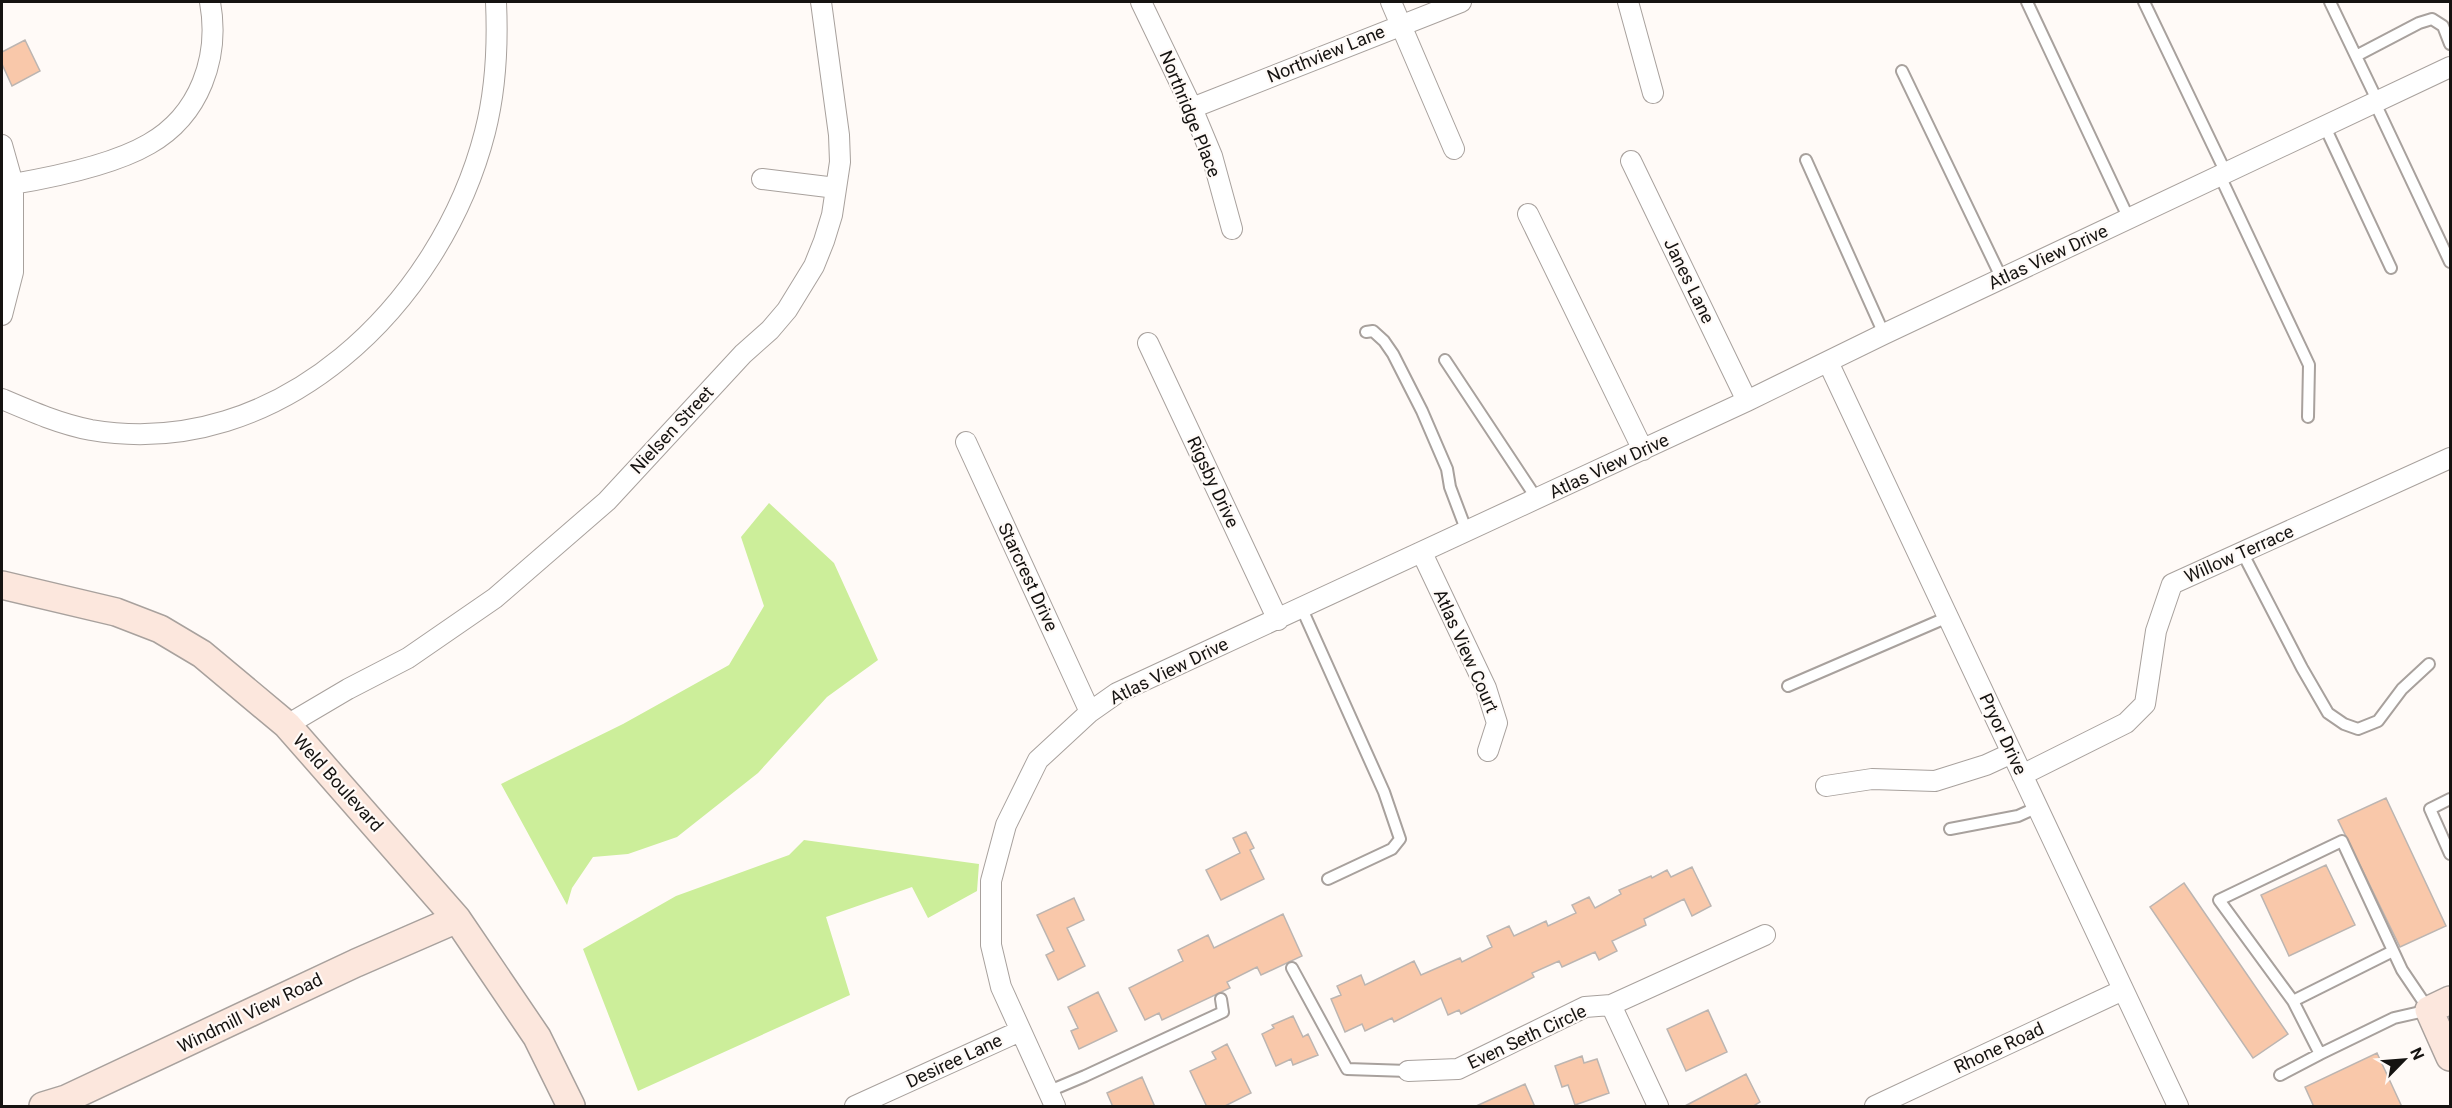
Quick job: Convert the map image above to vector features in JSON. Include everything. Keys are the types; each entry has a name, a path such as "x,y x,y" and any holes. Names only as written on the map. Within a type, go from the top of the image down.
{"main road":[{"name":"Weld Boulevard","path":"2,585 116,612 160,629 202,654 287,725 456,919 537,1037 571,1107"},
{"name":"Windmill View Road","path":"43,1107 66,1099 356,963 456,919"},
{"path":"2440,1005 2451,1057"}],"street":[{"path":"13,184 60,176 133,152 150,144 172,127 190,106 207,73 214,36 210,2"},
{"path":"2,399 65,424 92,430 119,433 173,432 226,422 252,412 297,390 345,355 376,327 416,280 449,227 464,196 485,132 492,99 496,65 496,2"},
{"name":"Nielsen Street","path":"287,725 348,689 408,658 495,598 606,501 787,310 802,289 821,249 832,215 840,162 839,135 821,2"},
{"name":"Northridge Place","path":"1142,2 1212,156 1232,229"},
{"path":"1391,2 1454,149"},
{"name":"Northview Lane","path":"1192,108 1461,2"},
{"path":"1628,2 1653,93"},
{"name":"Atlas View Drive","path":"1051,1099 1001,987 991,945 991,881 1006,825 1038,760 1090,712 1118,693 1643,450 2451,67"},
{"path":"2,145 13,184 13,272 2,315"},
{"name":"Janes Lane","path":"1631,161 1747,401"},
{"path":"762,179 836,188"},
{"path":"1528,214 1643,450"},
{"name":"Rigsby Drive","path":"1148,343 1278,620"},
{"name":"Pryor Drive","path":"1828,362 2178,1107"},
{"name":"Starcrest Drive","path":"966,442 1090,712"},
{"name":"Willow Terrace","path":"2022,775 2126,723 2145,704 2156,631 2172,584 2451,458"},
{"name":"Atlas View Court","path":"1422,553 1486,688 1497,723 1488,752"},
{"path":"1826,786 1872,779 1935,781 1986,765 2012,753"},
{"name":"Even Seth Circle","path":"1408,1071 1458,1069 1585,1007 1611,1005 1765,935"},
{"name":"Rhone Road","path":"1875,1107 2124,990"},
{"path":"1611,1005 1658,1107"},
{"name":"Desiree Lane","path":"855,1107 1020,1031"}],"lane":[{"path":"2027,2 2129,219"},
{"path":"2144,2 2309,365 2308,417"},
{"path":"2330,2 2451,262"},
{"path":"2356,56 2419,23 2432,19 2443,26 2451,44"},
{"path":"1902,71 2002,279"},
{"path":"2325,127 2391,268"},
{"path":"1806,160 1884,334"},
{"path":"1366,332 1373,331 1384,341 1408,381 1447,469 1450,487 1467,532"},
{"path":"1445,360 1538,499"},
{"path":"2242,552 2328,713 2344,724 2358,729 2378,721 2402,689 2429,664"},
{"path":"1302,609 1384,792 1400,839 1392,849 1328,879"},
{"path":"1788,686 1948,616"},
{"path":"2451,799 2430,809 2451,854"},
{"path":"1950,829 2018,816 2038,807"},
{"path":"2320,1054 2293,1001 2219,900 2342,842 2402,970 2440,1005"},
{"path":"2293,1001 2393,951"},
{"path":"1292,968 1347,1069 1408,1071"},
{"path":"1051,1099 1223,1012 1221,999"},
{"path":"2280,1075 2394,1017 2440,1005"}],"green space":[{"path":"769,503 834,563 878,660 827,697 758,773 677,837 628,854 593,857 572,888 567,905 501,784 623,724 729,665 764,606 741,537"},
{"path":"804,840 979,864 977,891 928,918 912,887 826,917 850,995 638,1091 583,949 676,896 789,855"}],"building":[{"path":"25,40 40,71 12,86 2,64 2,52"},
{"path":"2386,798 2446,926 2400,947 2338,820"},
{"path":"1246,832 1254,848 1250,850 1264,879 1221,900 1206,870 1240,853 1233,838"},
{"path":"2326,865 2355,925 2289,956 2261,895"},
{"path":"1692,867 1711,906 1692,916 1684,899 1644,919 1646,925 1612,941 1617,951 1599,960 1595,952 1562,967 1559,961 1532,973 1534,977 1461,1014 1459,1010 1448,1015 1441,998 1394,1022 1392,1018 1365,1031 1362,1024 1345,1032 1331,999 1341,995 1337,986 1361,975 1365,985 1414,961 1421,975 1460,958 1462,962 1492,947 1487,936 1509,926 1514,936 1546,921 1548,926 1576,913 1572,905 1589,897 1595,908 1621,894 1619,890 1651,876 1652,878 1667,870 1671,877"},
{"path":"2184,883 2288,1034 2253,1058 2150,907"},
{"path":"1074,898 1084,920 1067,928 1085,966 1058,980 1046,955 1054,951 1037,915"},
{"path":"1283,914 1302,956 1261,975 1257,967 1227,982 1230,988 1162,1020 1159,1013 1145,1020 1129,988 1183,961 1178,950 1208,935 1214,948"},
{"path":"1098,992 1117,1031 1079,1049 1071,1031 1078,1028 1068,1007"},
{"path":"1708,1010 1727,1052 1686,1071 1667,1029"},
{"path":"1293,1016 1303,1037 1308,1034 1318,1055 1293,1065 1291,1059 1276,1066 1262,1034 1274,1028 1272,1025"},
{"path":"1227,1044 1251,1093 1223,1107 1207,1107 1190,1071 1216,1059 1212,1052"},
{"path":"2377,1053 2402,1107 2314,1107 2305,1087"},
{"path":"1582,1056 1584,1063 1597,1059 1609,1093 1575,1105 1568,1085 1562,1087 1555,1066"},
{"path":"1746,1074 1760,1102 1752,1107 1683,1107"},
{"path":"1142,1077 1155,1107 1113,1107 1107,1093"},
{"path":"1525,1084 1535,1107 1474,1107"}]}
